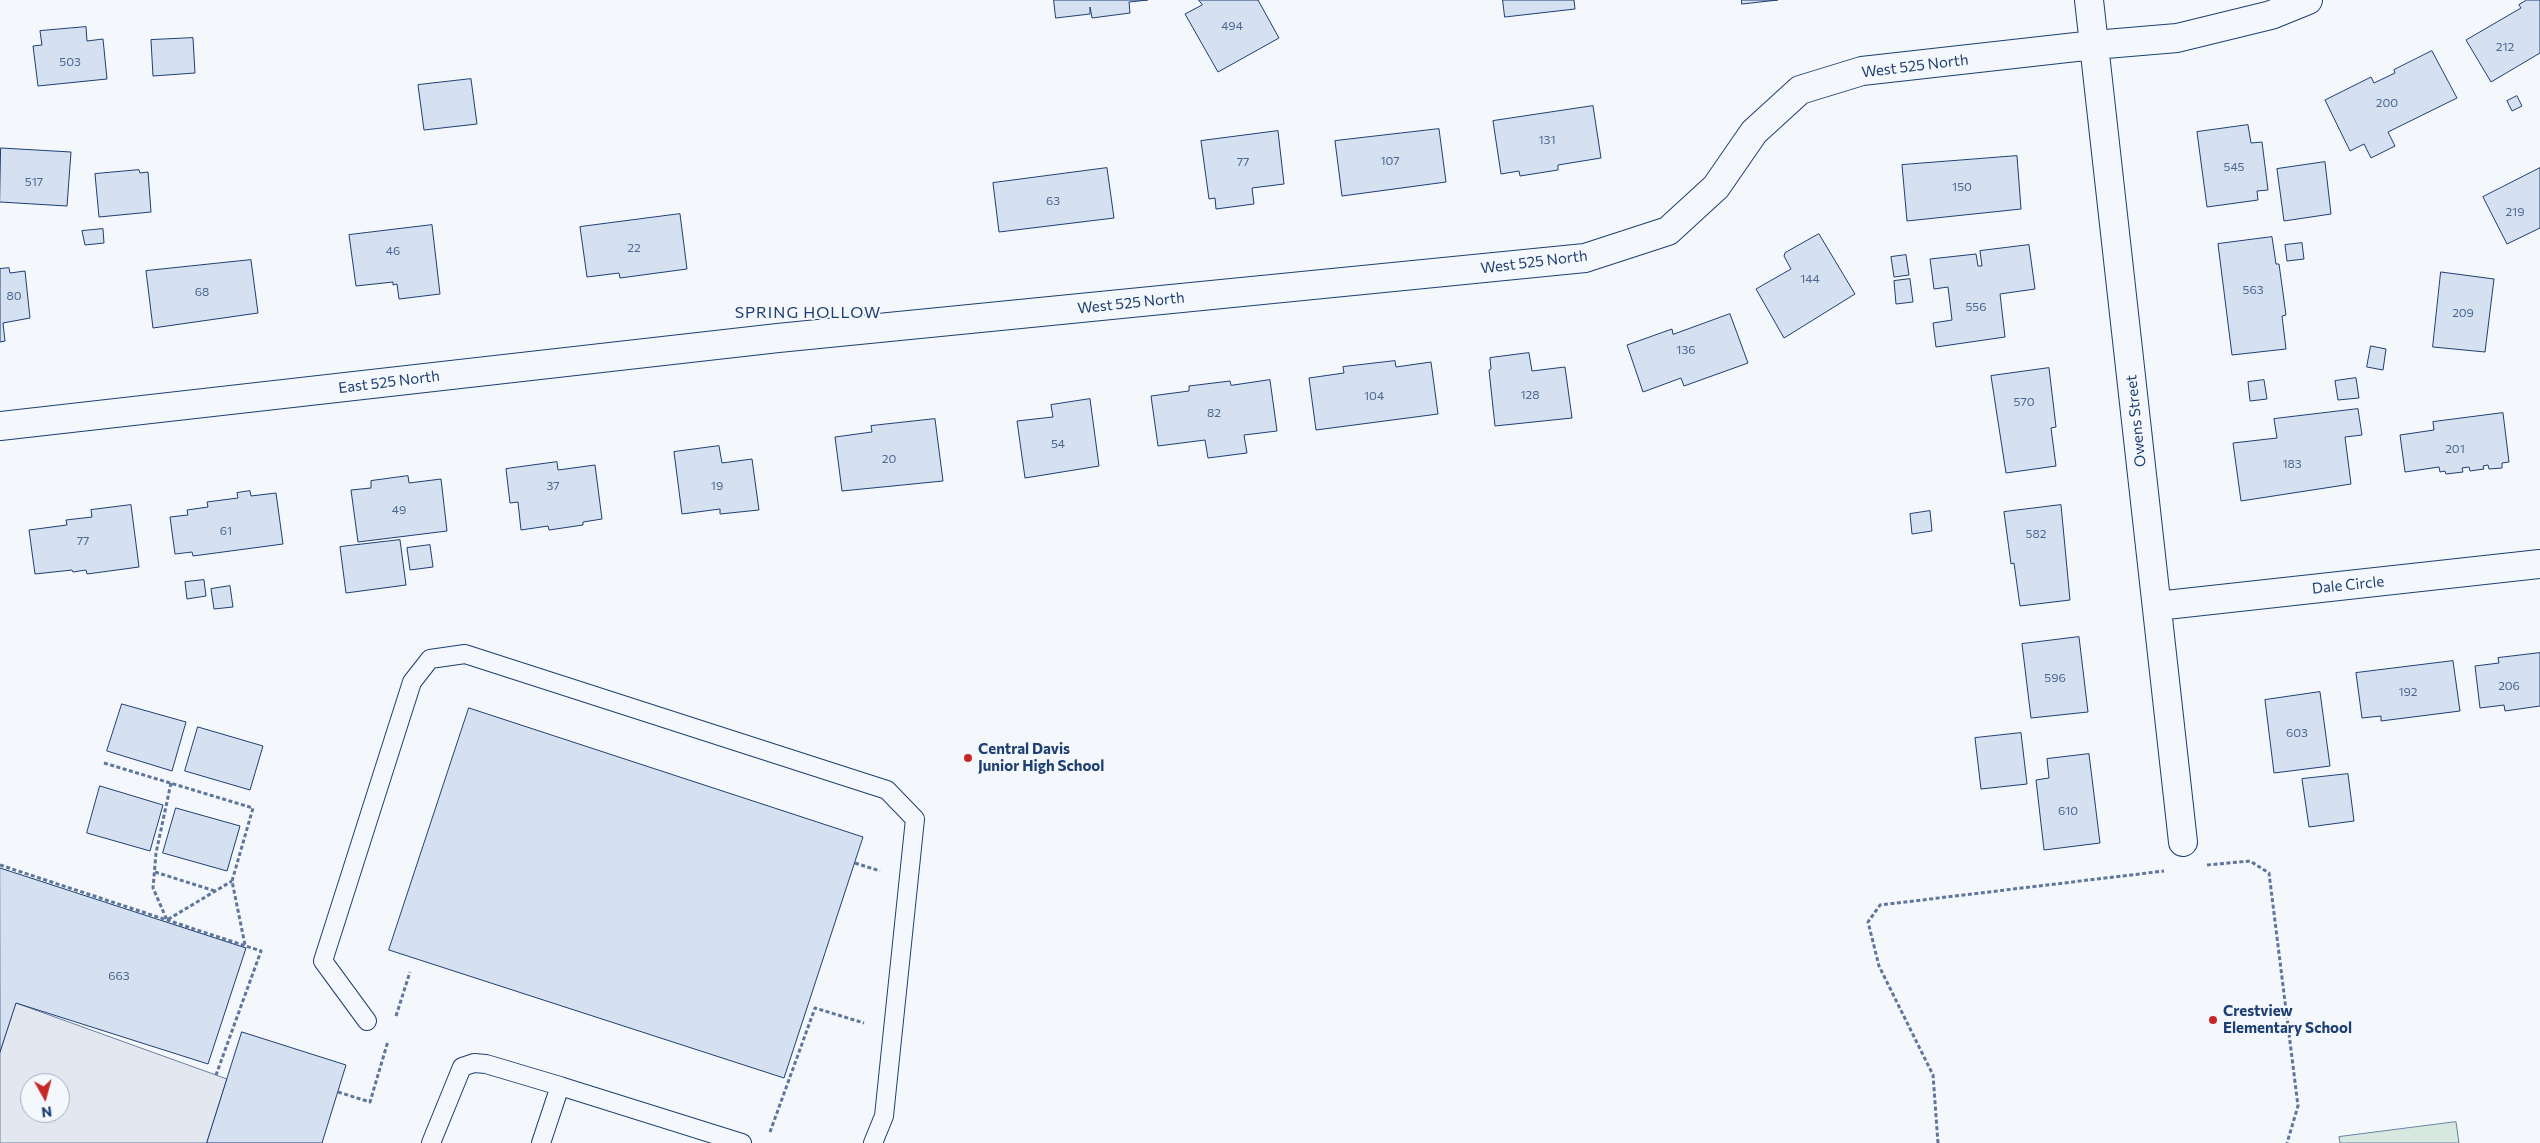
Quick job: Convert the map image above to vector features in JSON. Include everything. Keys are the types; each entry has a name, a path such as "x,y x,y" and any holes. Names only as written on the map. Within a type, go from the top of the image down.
{"street":[{"name":"Owens Street","path":"2089,0 2183,842"},
{"name":"West 525 North","path":"778,338 1585,258 1668,231 1716,187 1754,132 1800,90 1862,71 2094,45 2177,38 2272,15 2308,0"},
{"name":"East 525 North","path":"0,426 778,338"},
{"name":"Dale Circle","path":"2157,606 2540,564"}],"lane":[{"path":"367,1021 323,961 412,682 430,659 465,654 887,790 915,819 884,1116 872,1143"},
{"path":"432,1143 462,1067 474,1063 486,1064 560,1086 742,1143"},
{"path":"541,1143 560,1086"}],"path":[{"path":"104,763 253,808 232,881 245,946"},
{"path":"167,920 154,888 156,852 171,783"},
{"path":"2204,866 2250,861 2270,873 2298,1106 2287,1143"},
{"path":"855,864 883,872"},
{"path":"0,865 261,951 216,1075"},
{"path":"1938,1143 1933,1075 1879,966 1868,922 1880,906 2166,870"},
{"path":"155,872 216,891"},
{"path":"167,920 232,881"},
{"path":"770,1134 815,1008 868,1023"},
{"path":"338,1092 370,1102"}],"shaded area":[{"path":"16,1003 227,1079 207,1143 0,1143 0,1052"},
{"path":"2456,1122 2459,1143 2340,1143 2339,1137"}],"building":[{"path":"1054,0 1148,0 1129,2 1130,13 1092,18 1090,7 1090,14 1056,18"},
{"path":"1199,0 1258,0 1279,38 1218,72 1185,14 1202,5"},
{"path":"1503,0 1574,0 1575,9 1505,17"},
{"path":"1742,0 1778,0 1742,4"},
{"path":"2527,0 2540,0 2540,53 2491,82 2466,40 2521,8 2519,5"},
{"path":"86,27 87,41 103,39 107,79 38,86 33,46 42,45 40,31"},
{"path":"193,38 195,73 153,76 151,40"},
{"path":"2432,51 2457,98 2388,132 2395,146 2371,158 2364,144 2350,151 2325,100 2371,77 2374,83 2395,73 2394,70"},
{"path":"471,79 477,124 424,130 418,85"},
{"path":"2517,96 2522,106 2512,111 2507,101"},
{"path":"1593,106 1601,158 1558,165 1558,170 1520,176 1519,171 1501,174 1493,121"},
{"path":"2248,125 2251,143 2262,142 2268,190 2257,191 2258,200 2207,207 2197,132"},
{"path":"1439,129 1446,182 1342,196 1335,141"},
{"path":"1278,131 1284,184 1252,188 1254,204 1216,209 1215,198 1209,199 1201,141"},
{"path":"1,148 71,152 67,206 0,202"},
{"path":"2017,156 2021,209 1907,221 1902,165"},
{"path":"2325,162 2331,214 2284,221 2277,169"},
{"path":"1107,168 1114,218 999,232 993,183"},
{"path":"2540,168 2540,228 2507,244 2483,197"},
{"path":"139,170 140,173 148,172 151,212 99,217 95,174"},
{"path":"680,214 687,269 620,278 619,273 587,277 580,227"},
{"path":"432,225 440,294 399,299 397,284 393,285 393,282 356,286 349,235"},
{"path":"103,229 104,243 85,245 82,231"},
{"path":"1819,234 1855,294 1784,338 1756,289 1791,269 1784,256 1785,253"},
{"path":"2272,237 2276,264 2279,264 2286,315 2282,316 2286,349 2232,355 2218,244"},
{"path":"2302,243 2304,259 2287,261 2285,245"},
{"path":"2029,245 2035,289 2000,294 2005,337 1936,347 1933,323 1952,320 1948,287 1934,289 1930,259 1976,254 1978,266 1982,266 1980,251"},
{"path":"1906,255 1909,275 1894,277 1891,257"},
{"path":"251,260 258,313 153,328 146,271"},
{"path":"9,268 10,273 25,271 30,318 3,323 5,341 0,342 0,269"},
{"path":"2441,272 2494,279 2485,352 2433,347"},
{"path":"1910,279 1913,302 1896,304 1894,281"},
{"path":"1730,314 1748,363 1684,386 1681,378 1643,392 1627,345 1672,329 1673,334"},
{"path":"2371,346 2386,349 2383,370 2367,367"},
{"path":"1529,353 1532,371 1565,367 1572,418 1495,426 1489,370 1491,369 1490,358"},
{"path":"1395,361 1396,367 1431,362 1438,414 1316,430 1309,378 1344,373 1343,367"},
{"path":"2049,368 2056,427 2051,428 2056,466 2006,473 1991,376"},
{"path":"2356,378 2359,398 2338,400 2335,381"},
{"path":"1270,380 1277,431 1244,435 1247,453 1208,458 1205,440 1158,446 1151,396 1189,391 1189,386 1230,381 1231,385"},
{"path":"2264,380 2267,399 2250,401 2248,382"},
{"path":"1090,399 1099,466 1025,478 1017,421 1053,417 1051,405"},
{"path":"2358,409 2362,435 2345,437 2351,484 2241,501 2233,443 2277,438 2274,419"},
{"path":"2503,413 2509,462 2502,463 2502,468 2489,469 2488,465 2483,466 2484,469 2470,471 2469,467 2462,468 2463,472 2446,474 2445,471 2440,472 2439,467 2405,472 2400,435 2434,430 2433,422"},
{"path":"935,419 943,481 842,491 835,437 872,432 871,426"},
{"path":"719,446 722,463 752,459 759,510 720,514 720,509 682,514 674,452"},
{"path":"557,462 558,470 595,465 602,519 583,522 583,525 549,530 548,526 521,530 518,502 510,503 506,469"},
{"path":"408,476 409,483 441,479 447,531 358,542 351,490 371,488 371,481"},
{"path":"250,491 251,496 276,493 283,544 193,556 192,552 175,554 170,517 188,515 187,510 208,507 207,502 238,498 237,493"},
{"path":"131,505 139,567 87,574 86,570 73,572 72,570 35,574 29,530 67,525 66,520 92,517 91,510"},
{"path":"2061,505 2070,600 2020,606 2014,563 2011,564 2004,512"},
{"path":"1930,511 1932,531 1912,534 1910,514"},
{"path":"400,540 406,585 346,593 340,547"},
{"path":"430,545 433,567 410,570 407,548"},
{"path":"204,580 206,596 187,599 185,582"},
{"path":"230,586 233,607 214,609 211,589"},
{"path":"2079,637 2088,712 2031,718 2022,644"},
{"path":"2540,653 2540,706 2505,711 2504,705 2480,708 2475,666 2499,663 2498,658"},
{"path":"2453,661 2460,711 2381,721 2381,716 2362,718 2356,673"},
{"path":"2320,692 2330,766 2274,773 2265,700"},
{"path":"122,704 186,722 172,771 107,751"},
{"path":"469,708 863,837 784,1078 389,950"},
{"path":"198,727 263,746 250,790 185,771"},
{"path":"2021,733 2027,784 1981,789 1975,738"},
{"path":"2089,754 2100,843 2044,850 2036,780 2049,778 2047,759"},
{"path":"2348,774 2354,821 2309,827 2302,779"},
{"path":"100,786 163,805 150,851 87,833"},
{"path":"176,808 240,826 227,871 163,853"},
{"path":"0,868 246,948 208,1064 16,1003 0,1052"},
{"path":"242,1032 346,1065 322,1143 207,1143"}],"place":[{"name":"Central Davis Junior High School","path":"968,758"},
{"name":"Crestview Elementary School","path":"2213,1020"}],"district":[{"name":"SPRING HOLLOW","path":"808,313"}]}
